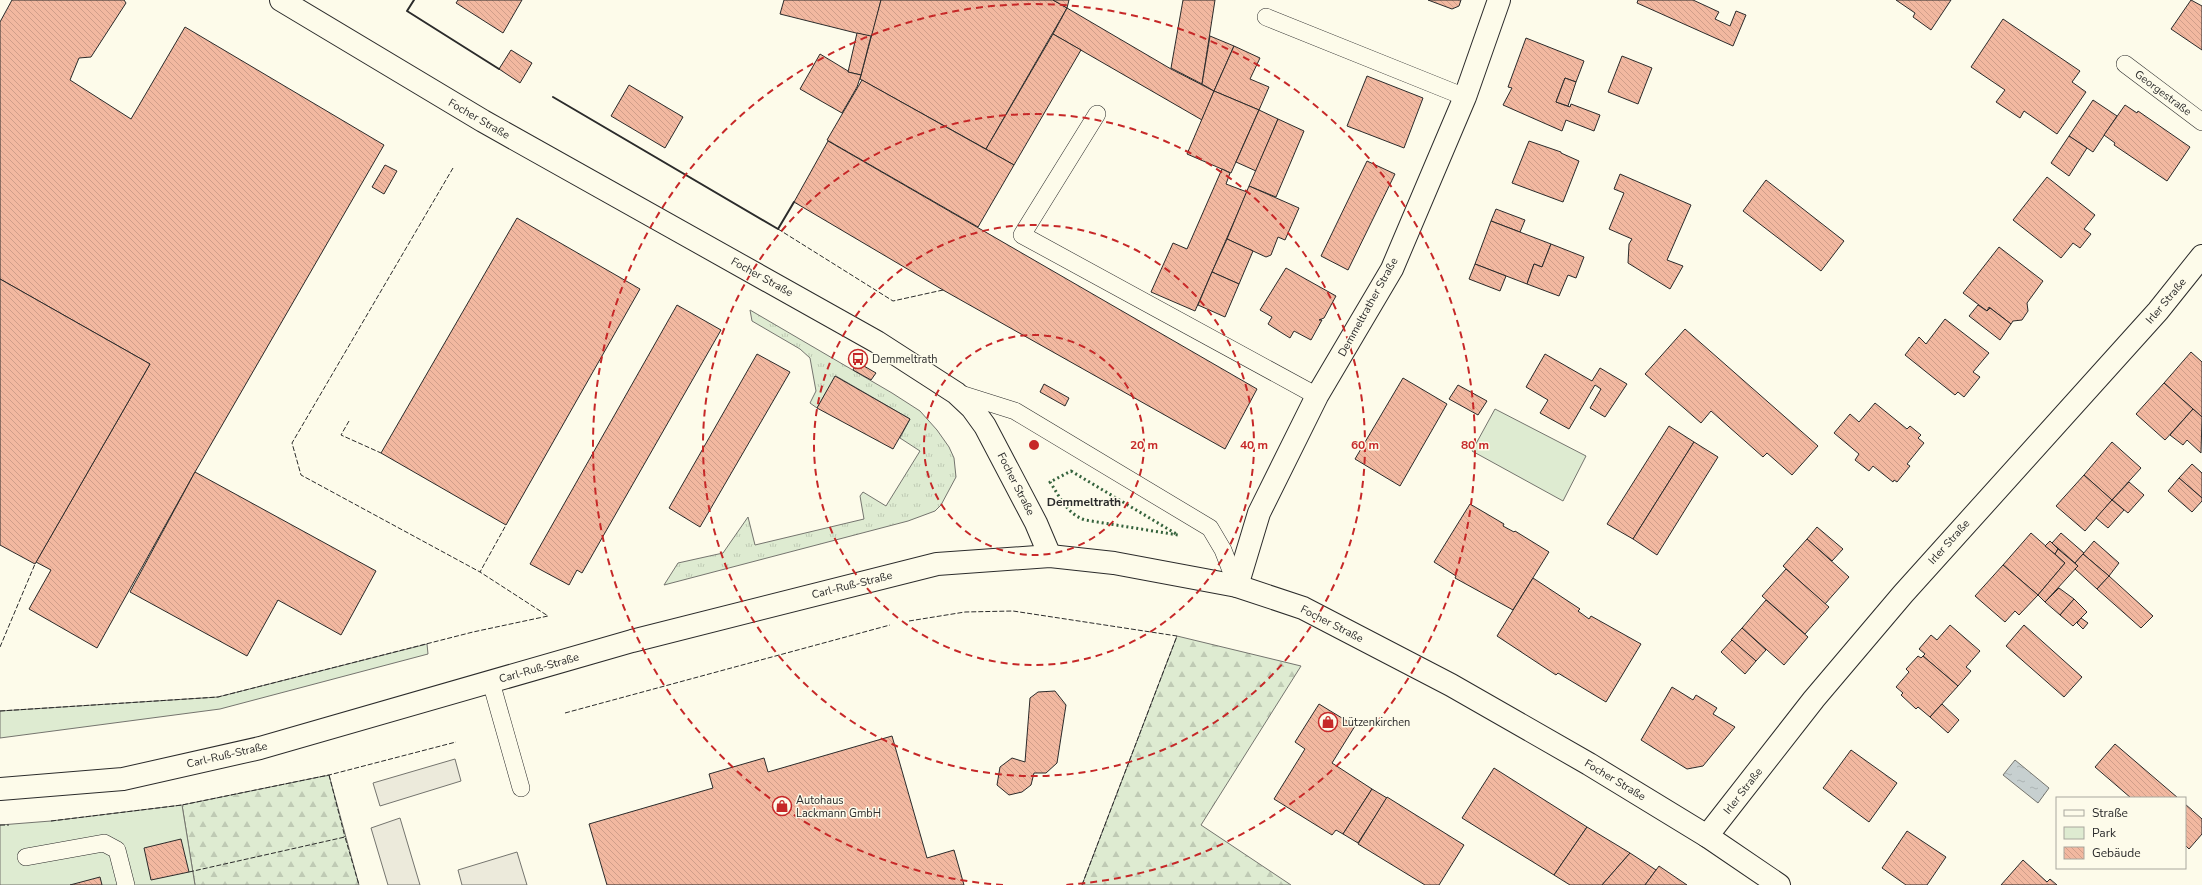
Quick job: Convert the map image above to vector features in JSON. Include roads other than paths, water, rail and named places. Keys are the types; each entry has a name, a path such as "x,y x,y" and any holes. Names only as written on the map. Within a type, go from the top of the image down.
{"street":[{"name":"Focher Straße","path":"281,0 482,121 877,342 956,393 972,408 985,426 1026,503 1050,556 1114,563 1237,586 1303,608 1451,685 1589,764 1707,836 1779,885"},
{"name":"Demmeltrather Straße","path":"1237,586 1259,513 1317,396 1392,269 1465,97 1499,0"},
{"name":"Irler Straße","path":"1707,836 1814,699 1903,594 2158,311 2202,256"},
{"name":"Carl-Ruß-Straße","path":"0,789 29,788 123,779 260,748 632,641 937,564 1050,556"},
{"name":"Carl-Ruß-Straße","path":"0,784 29,788"}],"lane":[{"path":"1266,17 1465,97"},
{"name":"Georgestraße","path":"2124,64 2202,122"},
{"path":"1097,114 1022,235 1317,396"},
{"path":"956,393 1015,411 1210,528 1223,550 1237,586"},
{"path":"491,682 521,788"},
{"path":"26,857 104,843 117,850 126,885"}],"water":[{"path":"2015,760 2049,788 2038,803 2003,775"}],"place":[{"name":"Demmeltrath","path":"858,359"},
{"name":"Lützenkirchen","path":"1328,722"},
{"name":"Autohaus Lackmann GmbH","path":"782,806"}],"district":[{"name":"Demmeltrath","path":"1084,502"}]}
